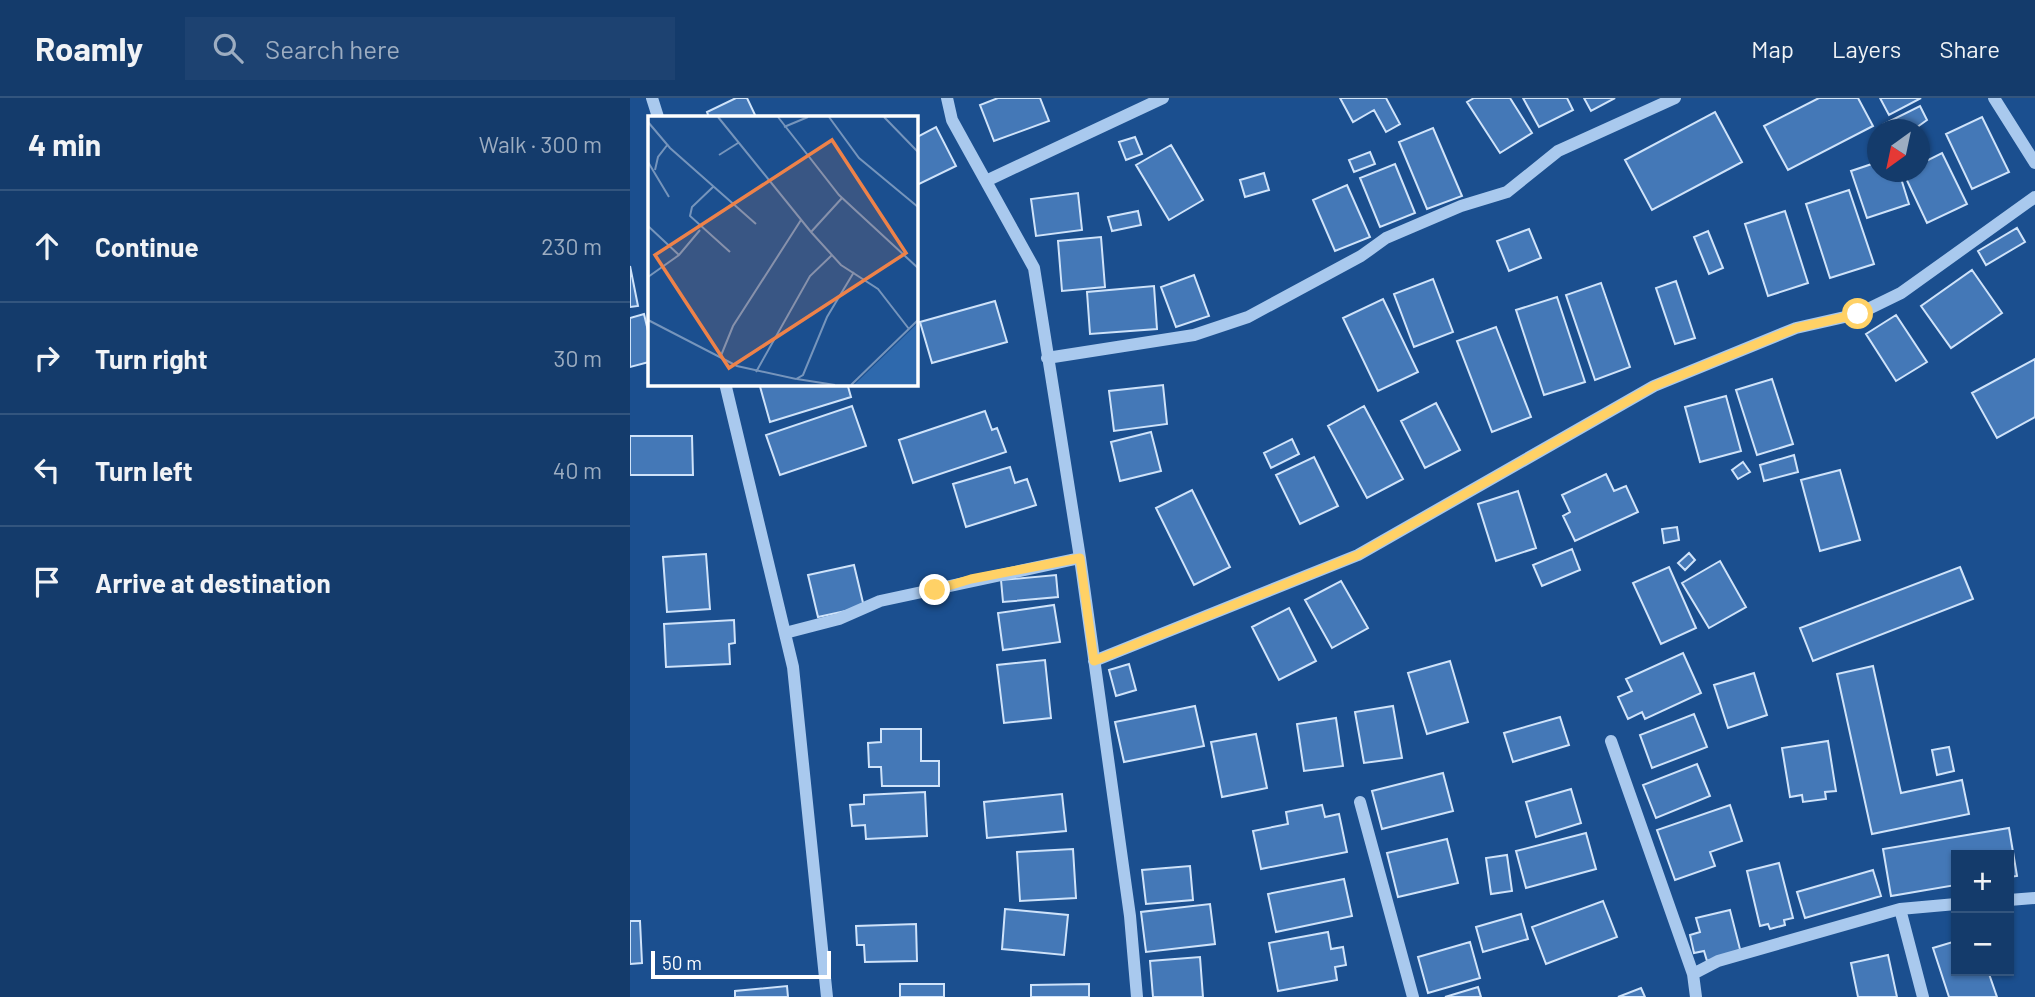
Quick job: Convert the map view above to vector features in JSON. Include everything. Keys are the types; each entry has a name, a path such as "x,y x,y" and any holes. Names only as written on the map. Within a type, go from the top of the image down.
{"street":[{"path":"652,98 657,116"},
{"path":"947,98 952,120 1034,268 1080,558 1130,916 1137,997"},
{"path":"986,181 1163,98"},
{"path":"1047,358 1194,335 1248,317 1361,256 1386,238 1461,206 1507,192 1558,151 1675,98"},
{"path":"1994,98 2035,163"},
{"path":"1094,661 1358,555 1654,386 1796,328 1858,314 1901,293 2035,197"},
{"path":"725,385 794,680 827,997"},
{"path":"785,633 839,619 880,601 1080,558"},
{"path":"1611,741 1693,974 1696,997"},
{"path":"1360,802 1413,997"},
{"path":"2014,900 2035,898"},
{"path":"1693,974 1718,961 1900,909 1951,904"},
{"path":"1900,909 1923,997"}],"building":[{"path":"736,98 747,98 756,116 709,116 707,112"},
{"path":"998,98 1040,98 1049,121 994,141 980,105"},
{"path":"1340,98 1386,98 1400,124 1386,132 1374,110 1353,122"},
{"path":"1474,98 1510,98 1532,133 1500,153 1467,102"},
{"path":"1523,98 1567,98 1573,110 1539,127"},
{"path":"1584,98 1615,98 1591,111"},
{"path":"1819,98 1858,98 1869,119 1867,119 1867,129 1788,170 1764,126"},
{"path":"1880,98 1921,98 1889,115"},
{"path":"1920,106 1926,119 1894,119"},
{"path":"1715,112 1742,162 1652,210 1625,160"},
{"path":"1982,117 2009,172 1972,189 1946,134"},
{"path":"936,127 956,166 917,185 917,137"},
{"path":"1433,128 1462,196 1427,209 1399,142"},
{"path":"1135,137 1142,154 1126,160 1119,142"},
{"path":"1171,145 1203,200 1169,220 1136,165"},
{"path":"1370,152 1375,164 1354,172 1349,160"},
{"path":"1942,153 1967,204 1927,223 1908,182 1930,182 1930,159"},
{"path":"1395,164 1415,213 1380,227 1360,178"},
{"path":"1867,166 1867,182 1902,182 1909,204 1867,218 1851,171"},
{"path":"1264,173 1269,190 1245,197 1240,180"},
{"path":"1347,185 1370,237 1335,251 1313,200"},
{"path":"1849,190 1874,264 1830,278 1806,204"},
{"path":"1078,193 1082,230 1036,236 1031,199"},
{"path":"1138,211 1141,225 1112,231 1108,217"},
{"path":"1785,211 1808,283 1768,296 1745,224"},
{"path":"2017,228 2025,242 1986,265 1978,251"},
{"path":"1529,229 1541,258 1509,271 1497,241"},
{"path":"1708,231 1723,268 1709,274 1694,237"},
{"path":"1101,237 1105,287 1062,291 1058,241"},
{"path":"630,266 638,306 630,307"},
{"path":"1972,270 2002,313 1951,348 1921,306"},
{"path":"1194,275 1209,316 1176,327 1161,287"},
{"path":"1433,279 1453,332 1414,347 1394,294"},
{"path":"1676,281 1695,338 1675,344 1656,288"},
{"path":"1601,283 1630,367 1595,380 1566,295"},
{"path":"1154,286 1157,329 1090,334 1087,292"},
{"path":"1557,297 1585,382 1544,395 1516,310"},
{"path":"1383,299 1418,372 1378,391 1343,318"},
{"path":"995,301 1007,342 932,363 920,322"},
{"path":"644,314 648,331 648,362 630,367 630,318"},
{"path":"1896,315 1927,362 1896,381 1866,334"},
{"path":"1496,327 1531,417 1492,432 1457,341"},
{"path":"2035,359 2035,417 1997,438 1972,393"},
{"path":"1772,379 1793,444 1757,455 1736,390"},
{"path":"760,385 848,385 851,397 770,422"},
{"path":"1163,385 1167,424 1114,431 1109,391"},
{"path":"1726,396 1741,451 1700,462 1685,407"},
{"path":"1436,403 1460,450 1425,468 1401,421"},
{"path":"852,406 866,446 780,475 766,435"},
{"path":"1364,406 1403,479 1367,498 1328,426"},
{"path":"985,411 992,430 997,428 1006,452 913,483 899,440"},
{"path":"1151,432 1161,471 1120,481 1111,442"},
{"path":"630,436 692,436 693,475 630,475"},
{"path":"1292,439 1299,454 1271,468 1264,453"},
{"path":"1794,455 1798,472 1764,481 1760,465"},
{"path":"1314,457 1338,506 1300,524 1276,475"},
{"path":"1743,462 1750,472 1738,479 1732,470"},
{"path":"1010,467 1015,483 1027,479 1036,505 966,527 953,484"},
{"path":"1840,470 1860,540 1820,551 1801,480"},
{"path":"1606,474 1614,491 1626,486 1638,512 1575,541 1563,516 1570,512 1562,495"},
{"path":"1192,490 1230,567 1194,585 1156,508"},
{"path":"1518,491 1536,548 1496,561 1478,504"},
{"path":"1677,527 1679,540 1664,543 1662,529"},
{"path":"1572,549 1580,570 1542,586 1533,565"},
{"path":"1689,553 1695,560 1685,570 1678,563"},
{"path":"706,554 710,609 667,612 663,557"},
{"path":"1720,561 1746,607 1709,628 1682,583"},
{"path":"854,565 864,607 818,617 808,575"},
{"path":"1669,567 1696,628 1661,644 1633,583"},
{"path":"1960,567 1973,599 1813,661 1800,628"},
{"path":"1056,575 1058,597 1003,602 1001,580"},
{"path":"1341,581 1368,628 1332,648 1305,600"},
{"path":"1054,605 1060,642 1003,650 998,613"},
{"path":"1289,608 1316,661 1279,680 1252,627"},
{"path":"734,620 735,643 729,644 730,664 666,667 664,624"},
{"path":"1683,653 1701,693 1645,719 1642,712 1628,719 1618,697 1632,691 1626,679"},
{"path":"1045,660 1051,718 1004,723 997,665"},
{"path":"1450,661 1468,722 1427,734 1408,673"},
{"path":"1129,664 1136,690 1116,696 1109,670"},
{"path":"1873,666 1901,793 1962,780 1969,814 1872,834 1837,674"},
{"path":"1754,673 1767,715 1728,728 1714,685"},
{"path":"1195,706 1204,746 1124,762 1115,722"},
{"path":"1393,706 1402,758 1364,763 1355,712"},
{"path":"1694,714 1707,747 1652,768 1640,735"},
{"path":"1560,717 1569,745 1513,762 1504,733"},
{"path":"1336,718 1343,766 1304,771 1297,724"},
{"path":"881,729 921,729 921,761 939,761 939,786 882,786 881,767 869,767 868,743 881,742"},
{"path":"1256,734 1267,788 1222,797 1211,742"},
{"path":"1828,741 1836,791 1825,792 1826,799 1803,802 1802,795 1790,797 1782,748"},
{"path":"1949,747 1954,771 1937,775 1932,750"},
{"path":"1697,764 1710,796 1656,818 1643,785"},
{"path":"1443,773 1453,811 1382,829 1372,791"},
{"path":"1571,789 1581,823 1536,837 1526,802"},
{"path":"925,792 927,836 866,839 865,825 852,826 850,805 864,804 864,795"},
{"path":"1062,794 1066,831 987,838 984,802"},
{"path":"1322,805 1325,817 1339,814 1347,852 1261,869 1253,831 1288,824 1286,812"},
{"path":"1730,805 1742,841 1710,852 1715,866 1675,880 1657,830"},
{"path":"2009,828 2013,850 1951,850 1951,886 1891,896 1883,849"},
{"path":"1586,833 1596,869 1526,888 1516,851"},
{"path":"1447,839 1458,883 1398,897 1387,853"},
{"path":"1073,849 1076,898 1020,901 1017,852"},
{"path":"1507,855 1512,891 1491,894 1486,858"},
{"path":"1779,863 1793,918 1784,920 1785,925 1770,929 1768,924 1760,926 1747,871"},
{"path":"1190,866 1193,900 1146,904 1142,870"},
{"path":"1873,870 1881,896 1805,918 1797,892"},
{"path":"1344,879 1352,916 1276,932 1268,894"},
{"path":"1603,901 1617,937 1546,964 1532,927"},
{"path":"1210,904 1215,944 1146,952 1141,912"},
{"path":"1005,909 1068,915 1064,955 1002,949"},
{"path":"1730,910 1741,953 1707,961 1704,951 1694,953 1690,935 1700,932 1696,918"},
{"path":"1521,914 1528,939 1483,952 1476,927"},
{"path":"630,921 640,921 642,963 630,964"},
{"path":"916,924 917,961 865,962 864,945 857,945 856,926"},
{"path":"1328,932 1331,949 1343,947 1346,965 1335,967 1337,980 1278,991 1269,943"},
{"path":"1470,942 1480,978 1428,993 1418,957"},
{"path":"1951,943 1951,976 1990,976 1997,997 1949,997 1933,948"},
{"path":"1888,955 1897,997 1858,997 1851,963"},
{"path":"1200,957 1203,997 1153,997 1150,961"},
{"path":"900,984 944,984 944,997 900,997"},
{"path":"1089,984 1089,997 1031,997 1031,985"},
{"path":"787,986 788,997 735,997 735,991"},
{"path":"1478,987 1481,997 1445,997"},
{"path":"1641,988 1645,997 1618,997"}],"route":[{"path":"935,590 971,579 1080,558 1094,661 1358,555 1654,386 1796,328 1858,314"}]}
